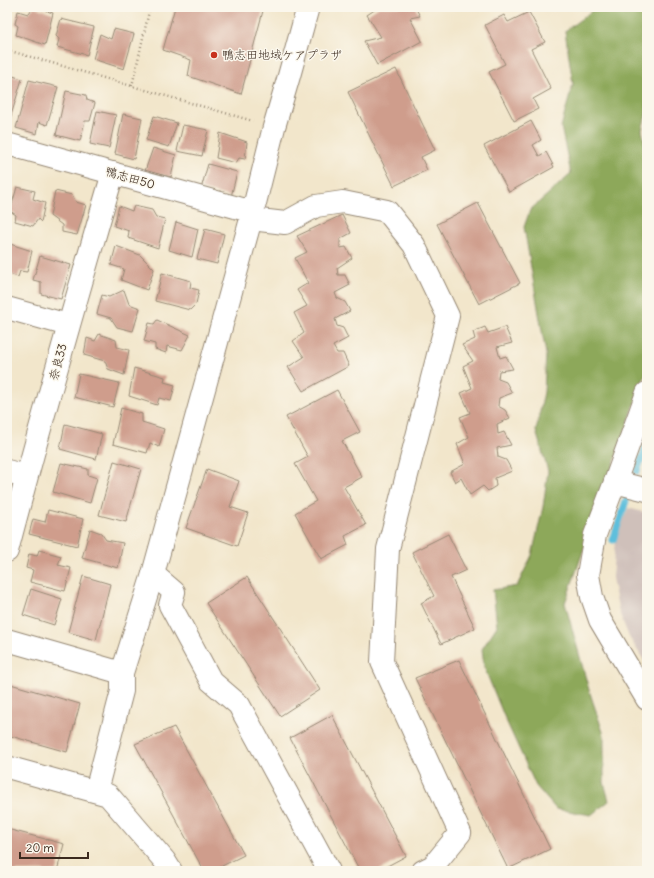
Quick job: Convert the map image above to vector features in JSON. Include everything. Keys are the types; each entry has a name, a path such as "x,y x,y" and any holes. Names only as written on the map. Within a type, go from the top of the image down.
{"street":[{"path":"96,791 122,691 122,673 153,574 308,7"},
{"name":"鴨志田50","path":"7,144 113,173 252,216 285,223 316,206 343,202 387,211 414,245 448,316 388,549 382,662 460,833 433,866 423,871"},
{"name":"奈良33","path":"7,551 17,474 68,325 113,173"},
{"path":"7,308 68,325"},
{"path":"647,393 595,535 588,575 592,597 600,620 647,699"},
{"path":"615,482 647,490"},
{"path":"153,574 174,592 170,605 211,681 239,705 329,871"},
{"path":"7,640 122,673"},
{"path":"7,767 108,795 164,860 171,871"}],"path":[{"path":"132,86 150,7"},
{"path":"7,50 274,127"}],"shaded area":[{"path":"628,508 647,513 647,665 629,637 619,612 612,578 615,541"}],"green space":[{"path":"597,7 647,7 647,111 642,130 647,155 647,369 565,603 589,690 604,735 604,782 609,801 591,815 556,809 536,786 504,716 484,667 482,649 497,626 493,590 517,586 532,555 543,507 548,471 536,431 544,392 546,354 524,227 530,210 571,174 561,127 573,84 565,31"}],"building":[{"path":"7,7 11,7 7,20"},
{"path":"34,7 53,13 45,45 16,35 18,26 15,24 18,11 28,14"},
{"name":"鴨志田地域ケアプラザ","path":"175,7 264,7 241,94 188,76 191,60 163,50"},
{"path":"379,7 415,7 420,16 410,18 422,41 377,65 364,41 381,37 367,15"},
{"path":"529,12 545,42 531,49 551,89 533,99 538,109 514,121 489,72 505,64 485,25 504,15 508,22"},
{"path":"61,19 94,27 87,55 57,47 59,39 56,36"},
{"path":"114,29 134,34 124,69 93,59 100,34 111,39"},
{"path":"396,69 435,150 421,157 427,170 394,186 348,92"},
{"path":"7,74 22,79 10,119 7,118"},
{"path":"29,80 58,87 47,125 39,122 37,134 16,128"},
{"path":"66,91 86,95 87,100 95,103 90,121 85,121 80,141 56,135"},
{"path":"97,111 116,115 109,148 90,144"},
{"path":"123,114 142,118 134,159 115,154"},
{"path":"154,116 177,123 169,147 146,140"},
{"path":"531,121 541,140 533,145 539,156 546,152 554,167 509,192 484,146"},
{"path":"183,125 208,130 202,156 177,151"},
{"path":"220,133 247,142 245,159 239,158 236,163 216,158"},
{"path":"153,148 176,155 171,177 145,171"},
{"path":"208,164 237,172 231,197 201,189"},
{"path":"17,187 35,191 33,199 45,203 41,222 38,219 33,226 15,221 16,215 10,211"},
{"path":"55,191 72,195 76,202 86,205 77,235 62,232 62,225 50,216"},
{"path":"478,203 520,283 479,304 437,224"},
{"path":"119,206 132,211 134,206 152,210 156,217 165,219 158,248 128,238 129,231 114,226"},
{"path":"342,215 351,233 340,239 340,248 346,247 352,258 337,268 338,275 345,275 350,285 335,293 337,298 345,302 350,311 335,319 337,326 343,328 348,338 333,346 337,353 343,353 349,366 303,391 288,367 304,357 293,341 304,333 294,313 307,306 297,290 308,283 295,258 307,252 297,236"},
{"path":"176,222 198,229 192,257 169,250"},
{"path":"205,229 224,234 217,264 197,259"},
{"path":"7,243 32,251 27,272 20,271 18,277 7,273"},
{"path":"116,246 140,255 154,269 147,290 121,280 124,269 111,265"},
{"path":"40,256 71,265 61,299 41,294 41,282 33,280"},
{"path":"162,273 191,281 190,288 199,290 196,304 190,310 155,301"},
{"path":"124,290 129,304 140,308 133,331 117,327 111,318 97,314 102,295 109,297"},
{"path":"157,320 190,335 182,350 167,346 166,353 155,349 155,344 144,341 149,323 154,324"},
{"path":"485,327 488,333 505,327 512,343 497,347 500,358 506,356 513,369 499,371 498,379 506,382 512,393 499,398 498,406 505,410 510,418 497,424 498,434 504,432 511,445 497,448 498,457 506,460 512,471 495,478 496,486 488,491 483,486 470,495 461,478 455,482 450,472 465,464 457,444 469,437 460,417 470,413 461,393 472,388 463,366 473,361 462,345 475,339 473,332"},
{"path":"99,334 116,340 117,347 129,350 124,375 108,369 105,361 84,355 87,338 95,341"},
{"path":"134,368 165,377 164,382 175,385 171,401 159,398 157,405 129,396"},
{"path":"79,374 119,383 113,407 74,397"},
{"path":"337,390 360,432 342,441 362,477 344,487 366,525 345,536 348,545 321,559 295,513 316,501 295,464 308,457 286,417"},
{"path":"121,408 142,414 142,422 164,429 159,447 150,443 147,453 113,444"},
{"path":"65,424 102,434 96,459 60,449"},
{"path":"114,461 141,469 126,522 99,515"},
{"path":"61,463 88,469 88,475 97,478 90,503 53,492"},
{"path":"207,469 239,481 230,507 248,513 237,546 186,528"},
{"path":"48,510 83,519 77,546 29,534 33,519 45,522"},
{"path":"90,529 101,533 106,540 123,543 118,568 82,558"},
{"path":"448,534 466,570 451,577 475,628 441,644 421,603 434,596 412,552"},
{"path":"39,550 61,556 58,565 71,568 65,591 30,582 33,570 26,568 29,554 37,556"},
{"path":"83,576 110,584 96,640 68,632"},
{"path":"247,577 320,690 280,716 206,603"},
{"path":"31,589 62,599 54,625 23,615"},
{"path":"459,660 550,849 508,869 415,678"},
{"path":"7,683 80,704 67,752 7,735"},
{"path":"332,715 406,856 378,871 360,871 290,738"},
{"path":"174,727 244,855 212,871 204,871 135,744"},
{"path":"7,829 64,844 57,871 7,871"}],"waterway":[{"path":"637,471 647,444"},
{"path":"613,540 626,501"}],"place":[{"name":"鴨志田地域ケアプラザ","path":"214,55"}]}
